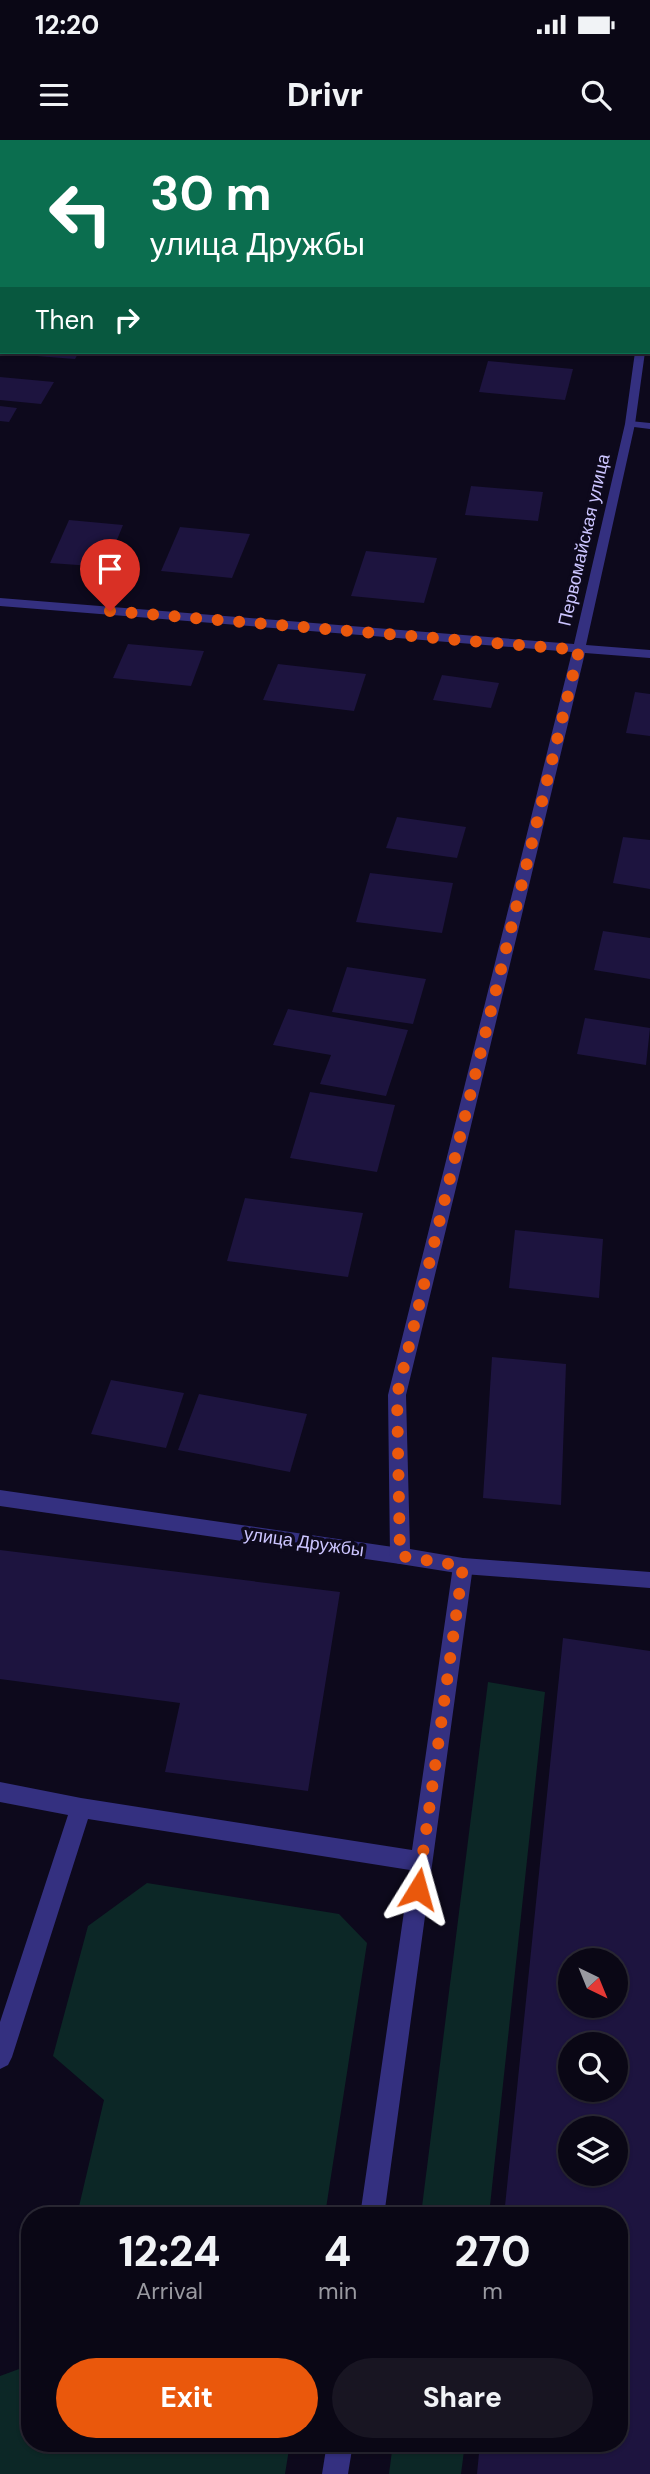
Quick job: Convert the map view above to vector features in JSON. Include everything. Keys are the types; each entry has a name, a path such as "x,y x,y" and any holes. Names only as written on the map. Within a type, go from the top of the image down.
{"street":[{"name":"Первомайская улица","path":"400,1556 397,1395 579,650 629,424 640,354"},
{"path":"629,424 650,426"},
{"path":"0,602 650,654"},
{"name":"улица Дружбы","path":"0,1499 463,1566 650,1580"},
{"path":"373,2207 463,1566"},
{"path":"0,1792 81,1808 422,1862"},
{"path":"0,2057 81,1808"},
{"path":"335,2474 339,2452"}],"green space":[{"path":"488,1682 545,1692 490,2207 422,2207"},
{"path":"147,1883 339,1914 367,1943 326,2207 79,2207 104,2100 53,2056 88,1926"},
{"path":"21,2368 21,2452 289,2452 285,2474 0,2474 0,2376"},
{"path":"392,2452 464,2452 461,2474 389,2474"}],"building":[{"path":"25,354 78,354 75,359"},
{"path":"488,361 573,369 565,400 479,392"},
{"path":"0,377 54,382 41,404 0,400"},
{"path":"0,406 17,408 9,422 0,421"},
{"path":"471,486 543,492 538,521 465,515"},
{"path":"69,520 123,525 106,567 50,563"},
{"path":"180,527 250,534 232,578 161,571"},
{"path":"366,551 437,558 424,603 351,596"},
{"path":"128,644 204,651 191,686 113,678"},
{"path":"278,664 366,674 354,711 263,700"},
{"path":"442,675 499,683 491,708 433,700"},
{"path":"635,692 650,694 650,736 626,733"},
{"path":"397,817 466,827 457,858 386,848"},
{"path":"623,837 650,840 650,889 613,883"},
{"path":"370,873 453,883 442,933 356,922"},
{"path":"603,931 650,938 650,979 594,970"},
{"path":"347,967 426,979 413,1024 332,1012"},
{"path":"288,1009 408,1030 386,1096 320,1084 331,1055 273,1045"},
{"path":"585,1018 650,1028 646,1065 577,1054"},
{"path":"310,1092 395,1105 377,1172 290,1158"},
{"path":"245,1198 363,1213 348,1277 227,1261"},
{"path":"515,1230 603,1239 599,1298 509,1288"},
{"path":"492,1357 566,1364 561,1505 483,1498"},
{"path":"111,1380 184,1393 166,1448 91,1434"},
{"path":"199,1394 307,1414 290,1472 178,1450"},
{"path":"0,1550 340,1592 308,1791 165,1772 180,1703 0,1679"},
{"path":"563,1638 650,1651 650,2474 477,2474 479,2452 628,2452 628,2207 505,2207"}],"route":[{"path":"110,611 579,650 397,1395 400,1556 463,1566 418,1889"}]}
